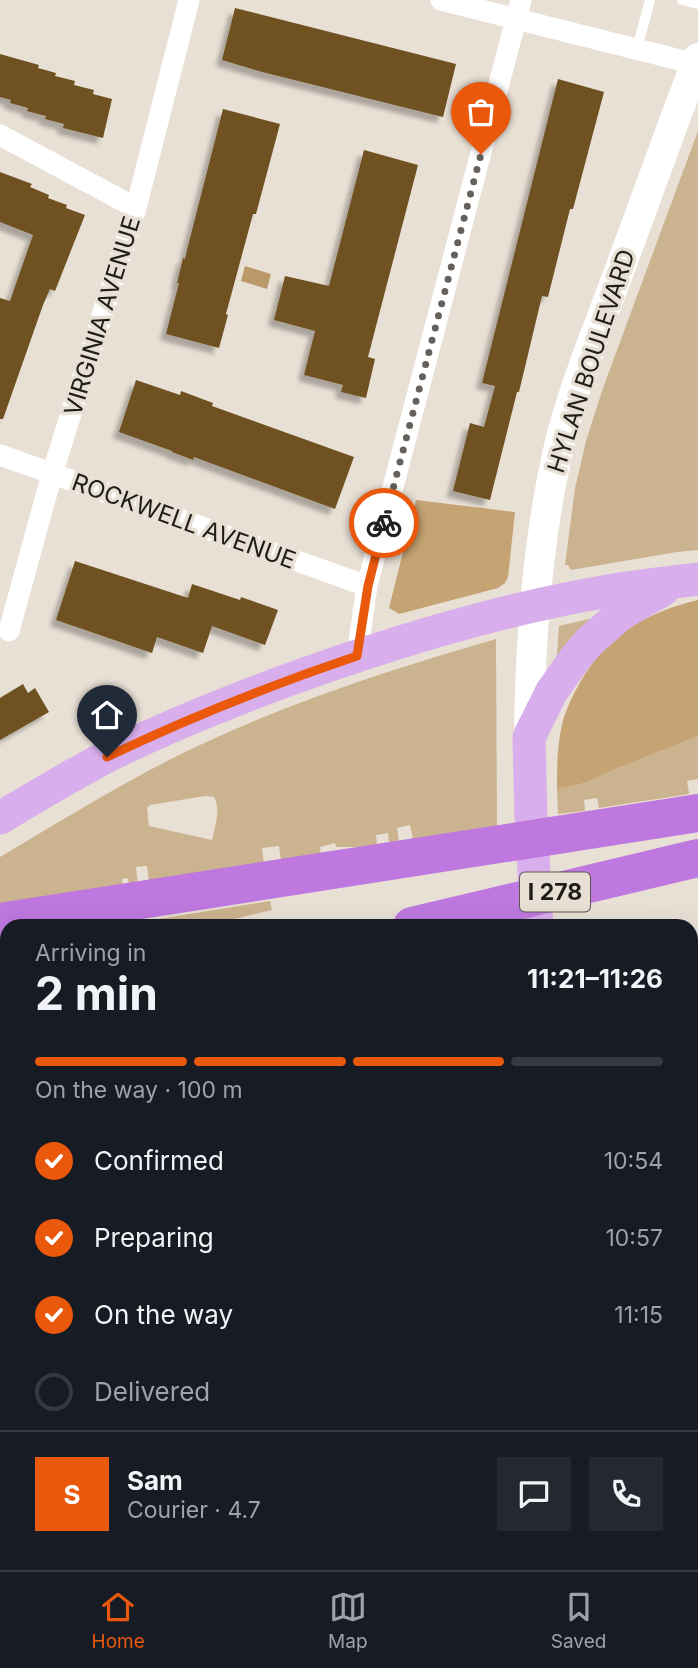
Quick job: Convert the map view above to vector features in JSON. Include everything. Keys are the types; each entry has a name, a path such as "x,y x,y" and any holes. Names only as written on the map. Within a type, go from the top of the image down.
{"highway":[{"path":"19,919 698,813"},
{"name":"I 278","path":"441,919 698,858"}],"main road":[{"name":"HYLAN BOULEVARD","path":"537,919 529,737 534,606 550,488 561,439 590,350 697,61"},
{"path":"0,818 64,780 150,736 241,698 357,656 468,622 534,606 600,592 691,579"},
{"path":"529,737 552,691 590,641 621,614 691,579"}],"street":[{"name":"VIRGINIA AVENUE","path":"9,631 52,474 136,208 189,0"},
{"path":"441,0 518,9 637,49 697,61"},
{"path":"357,656 368,586 518,9"},
{"path":"0,135 136,208"},
{"name":"ROCKWELL AVENUE","path":"0,455 368,586"}],"lane":[{"path":"637,49 650,0"},
{"path":"682,0 698,4"}],"shaded area":[{"path":"698,131 698,550 571,570 565,565 575,488 586,441"},
{"path":"245,266 271,274 267,289 241,281"},
{"path":"416,500 515,512 508,577 505,583 498,588 399,614 389,608"},
{"path":"698,600 698,736 585,783 557,789 560,733 575,692 588,669 620,634 663,611"},
{"path":"589,619 559,656 557,655 559,626"},
{"path":"496,639 497,827 413,839 410,825 397,828 399,842 389,843 388,833 376,835 377,845 336,847 335,843 320,847 321,855 281,861 279,846 262,848 264,864 149,882 147,866 136,867 138,884 129,885 128,878 122,879 123,886 0,905 0,857 174,757 236,729 346,686","holes":["205,796 214,797 217,812 212,840 149,826 147,808 150,805"]},
{"path":"698,736 698,779 687,781 689,794 599,808 597,798 584,800 585,811 558,814 557,789 585,783"},
{"path":"270,901 272,910 234,919 158,919"}],"building":[{"path":"235,8 456,64 443,117 222,60"},
{"path":"0,54 39,65 38,68 56,73 55,76 75,81 74,85 94,90 93,94 112,99 103,138 63,128 64,124 45,119 46,116 27,111 28,108 0,97"},
{"path":"558,79 604,92 548,297 542,296 490,500 453,491 470,423 484,427 495,386 482,383"},
{"path":"223,109 280,124 256,214 253,214 219,348 166,334 183,258 185,259"},
{"path":"364,150 418,165 368,357 375,359 366,398 341,392 343,385 304,375 315,331 274,320 285,276 329,286"},
{"path":"0,172 32,184 30,187 49,195 48,198 85,215 55,291 50,289 43,305 3,419 0,419 0,298 10,301 33,235 0,222"},
{"path":"136,380 180,395 181,391 213,403 212,406 354,457 335,509 119,432"},
{"path":"75,561 188,598 192,584 278,610 265,645 212,626 203,653 157,637 152,653 56,620"},
{"path":"23,684 28,693 35,688 49,712 0,740 0,698"}],"way so far":[{"path":"384,523 481,154"}],"route":[{"path":"107,757 197,715 357,656 368,586 384,523"}]}
